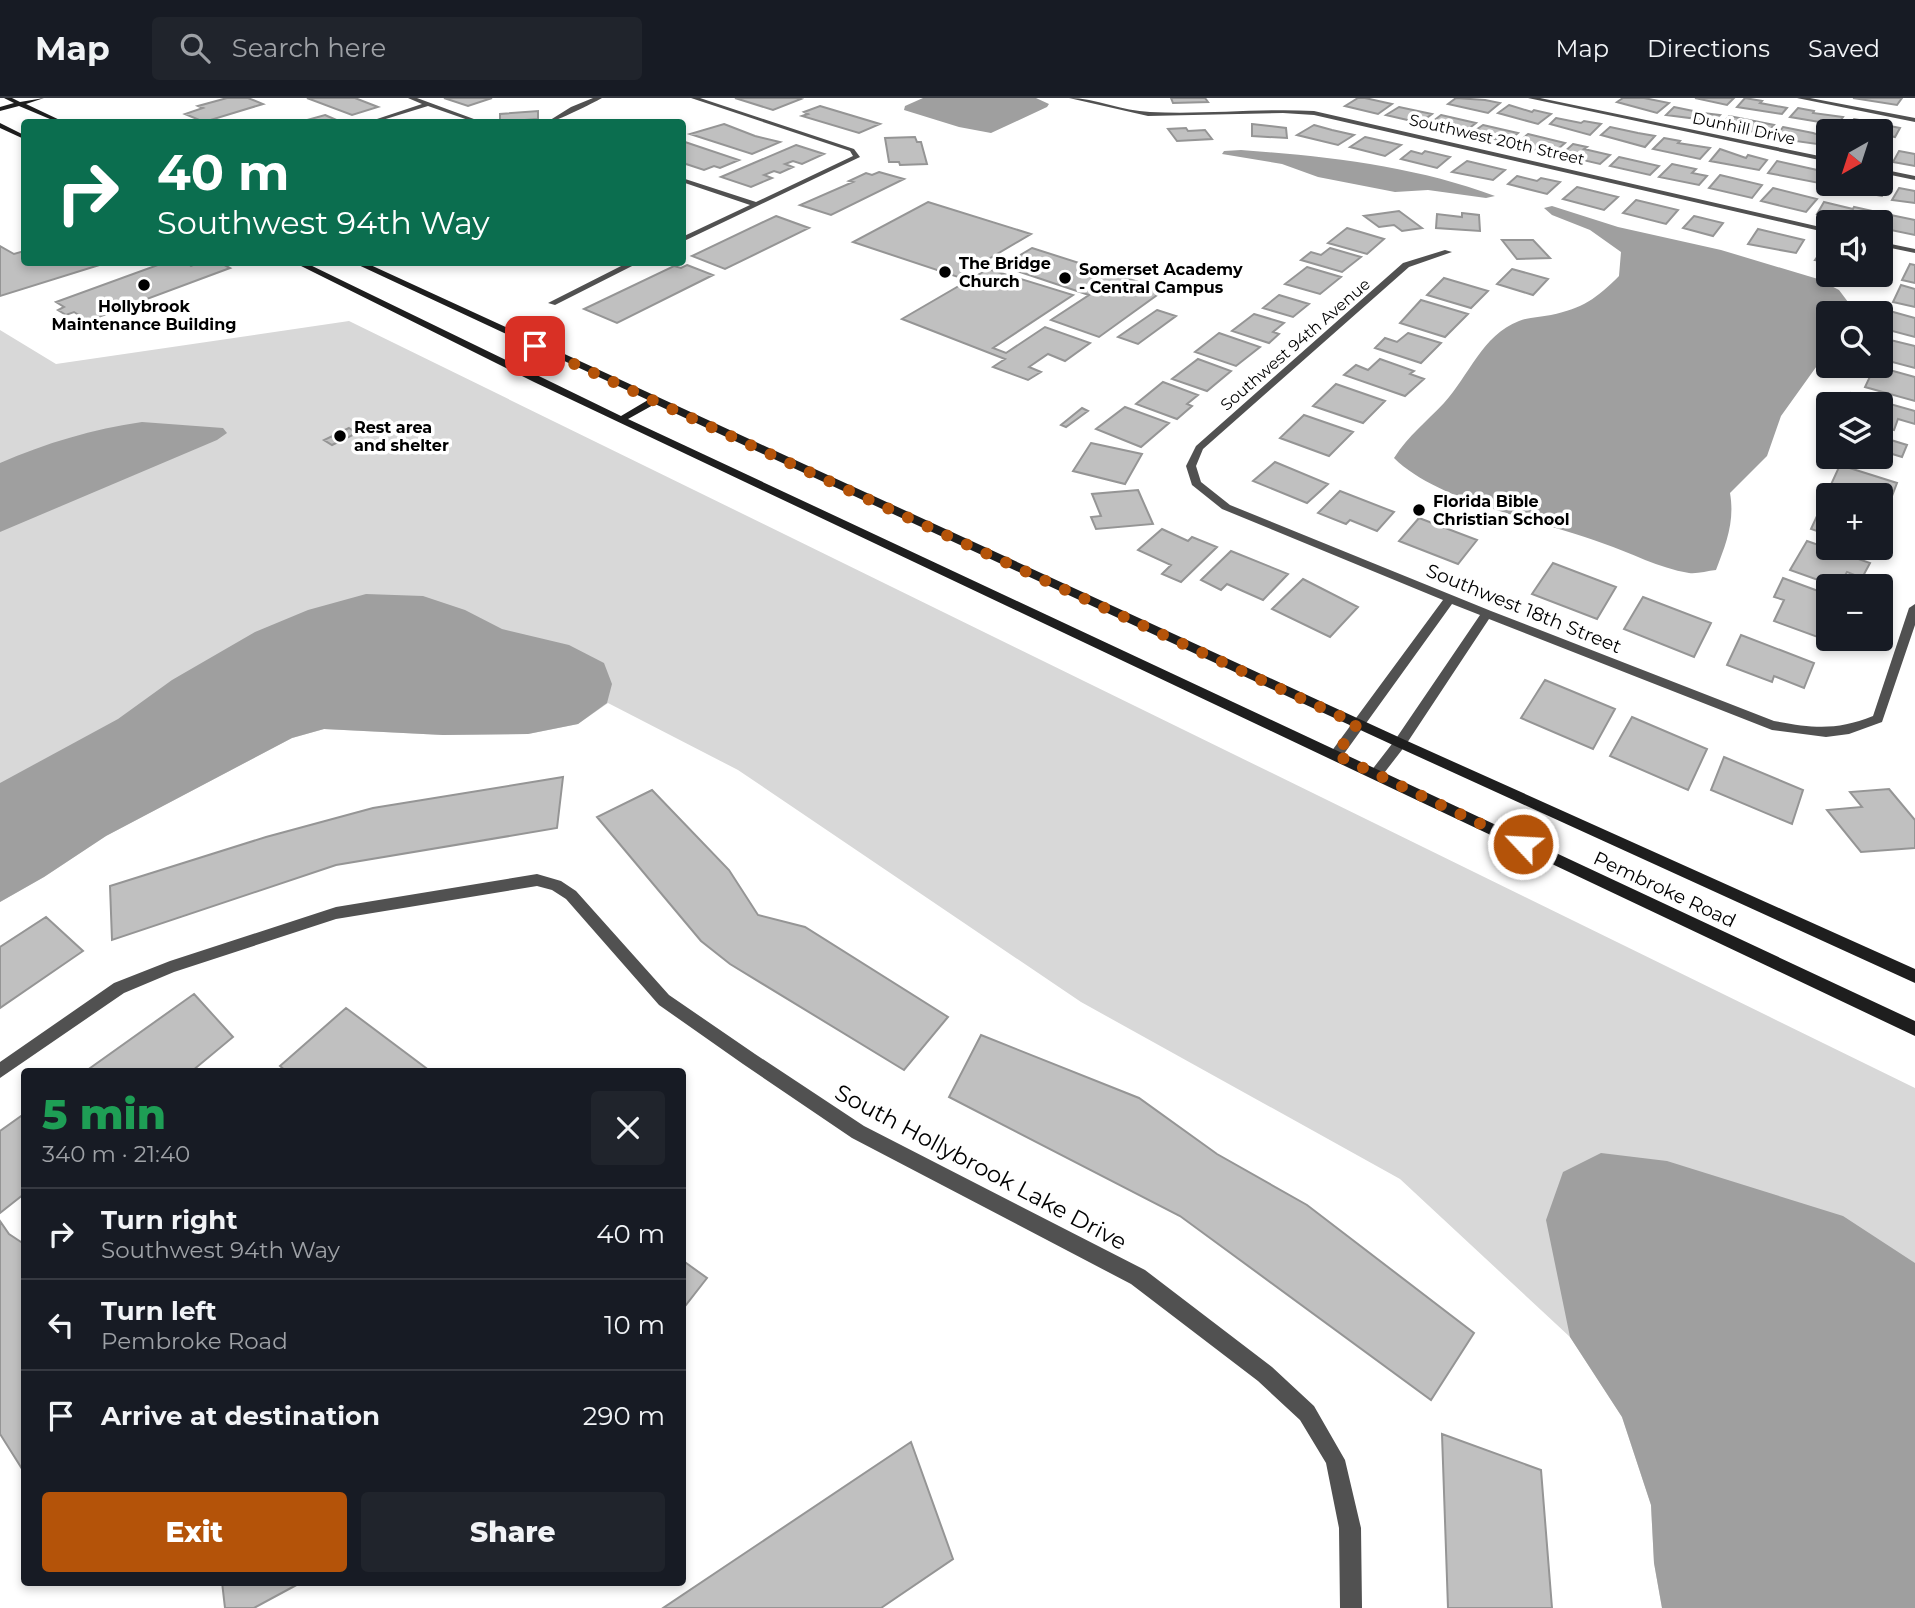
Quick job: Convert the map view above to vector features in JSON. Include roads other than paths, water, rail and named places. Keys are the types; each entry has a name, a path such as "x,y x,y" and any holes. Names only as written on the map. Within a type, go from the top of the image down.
{"main road":[{"path":"7,98 54,119"},
{"path":"0,109 41,98"},
{"path":"0,125 21,136"},
{"name":"Pembroke Road","path":"305,266 622,419 1915,1029"},
{"name":"Pembroke Road","path":"365,266 1400,744 1915,976"},
{"path":"622,419 653,401"}],"street":[{"path":"411,98 470,119"},
{"path":"555,119 573,108 599,98"},
{"path":"686,238 857,157 852,150 694,98"},
{"name":"Southwest 20th Street","path":"1072,98 1148,114 1283,111 1314,113 1816,228"},
{"name":"Dunhill Drive","path":"1531,98 1816,157"},
{"path":"1800,98 1915,120"},
{"path":"380,119 428,104"},
{"path":"1894,174 1915,178"},
{"path":"686,181 757,205"},
{"path":"1893,246 1915,251"},
{"name":"Southwest 94th Avenue","path":"1196,483 1191,466 1199,448 1406,265 1448,252"},
{"path":"552,303 628,266"},
{"name":"Southwest 18th Street","path":"1196,483 1226,507 1488,614 1772,725 1817,734 1851,731 1878,719 1915,608"},
{"path":"1336,755 1450,598"},
{"path":"1376,774 1400,744 1488,614"},
{"name":"South Hollybrook Lake Drive","path":"0,1071 119,988 170,967 295,924 336,912 537,880 556,885 571,895 594,918 664,1000 685,1015 858,1132 1138,1277 1265,1374 1307,1413 1335,1460 1350,1528 1351,1608"}],"place":[{"name":"The Bridge Church","path":"945,272"},
{"name":"Somerset Academy - Central Campus","path":"1065,278"},
{"name":"Hollybrook Maintenance Building","path":"144,285"},
{"name":"Rest area and shelter","path":"340,436"},
{"name":"Florida Bible Christian School","path":"1419,510"}]}
